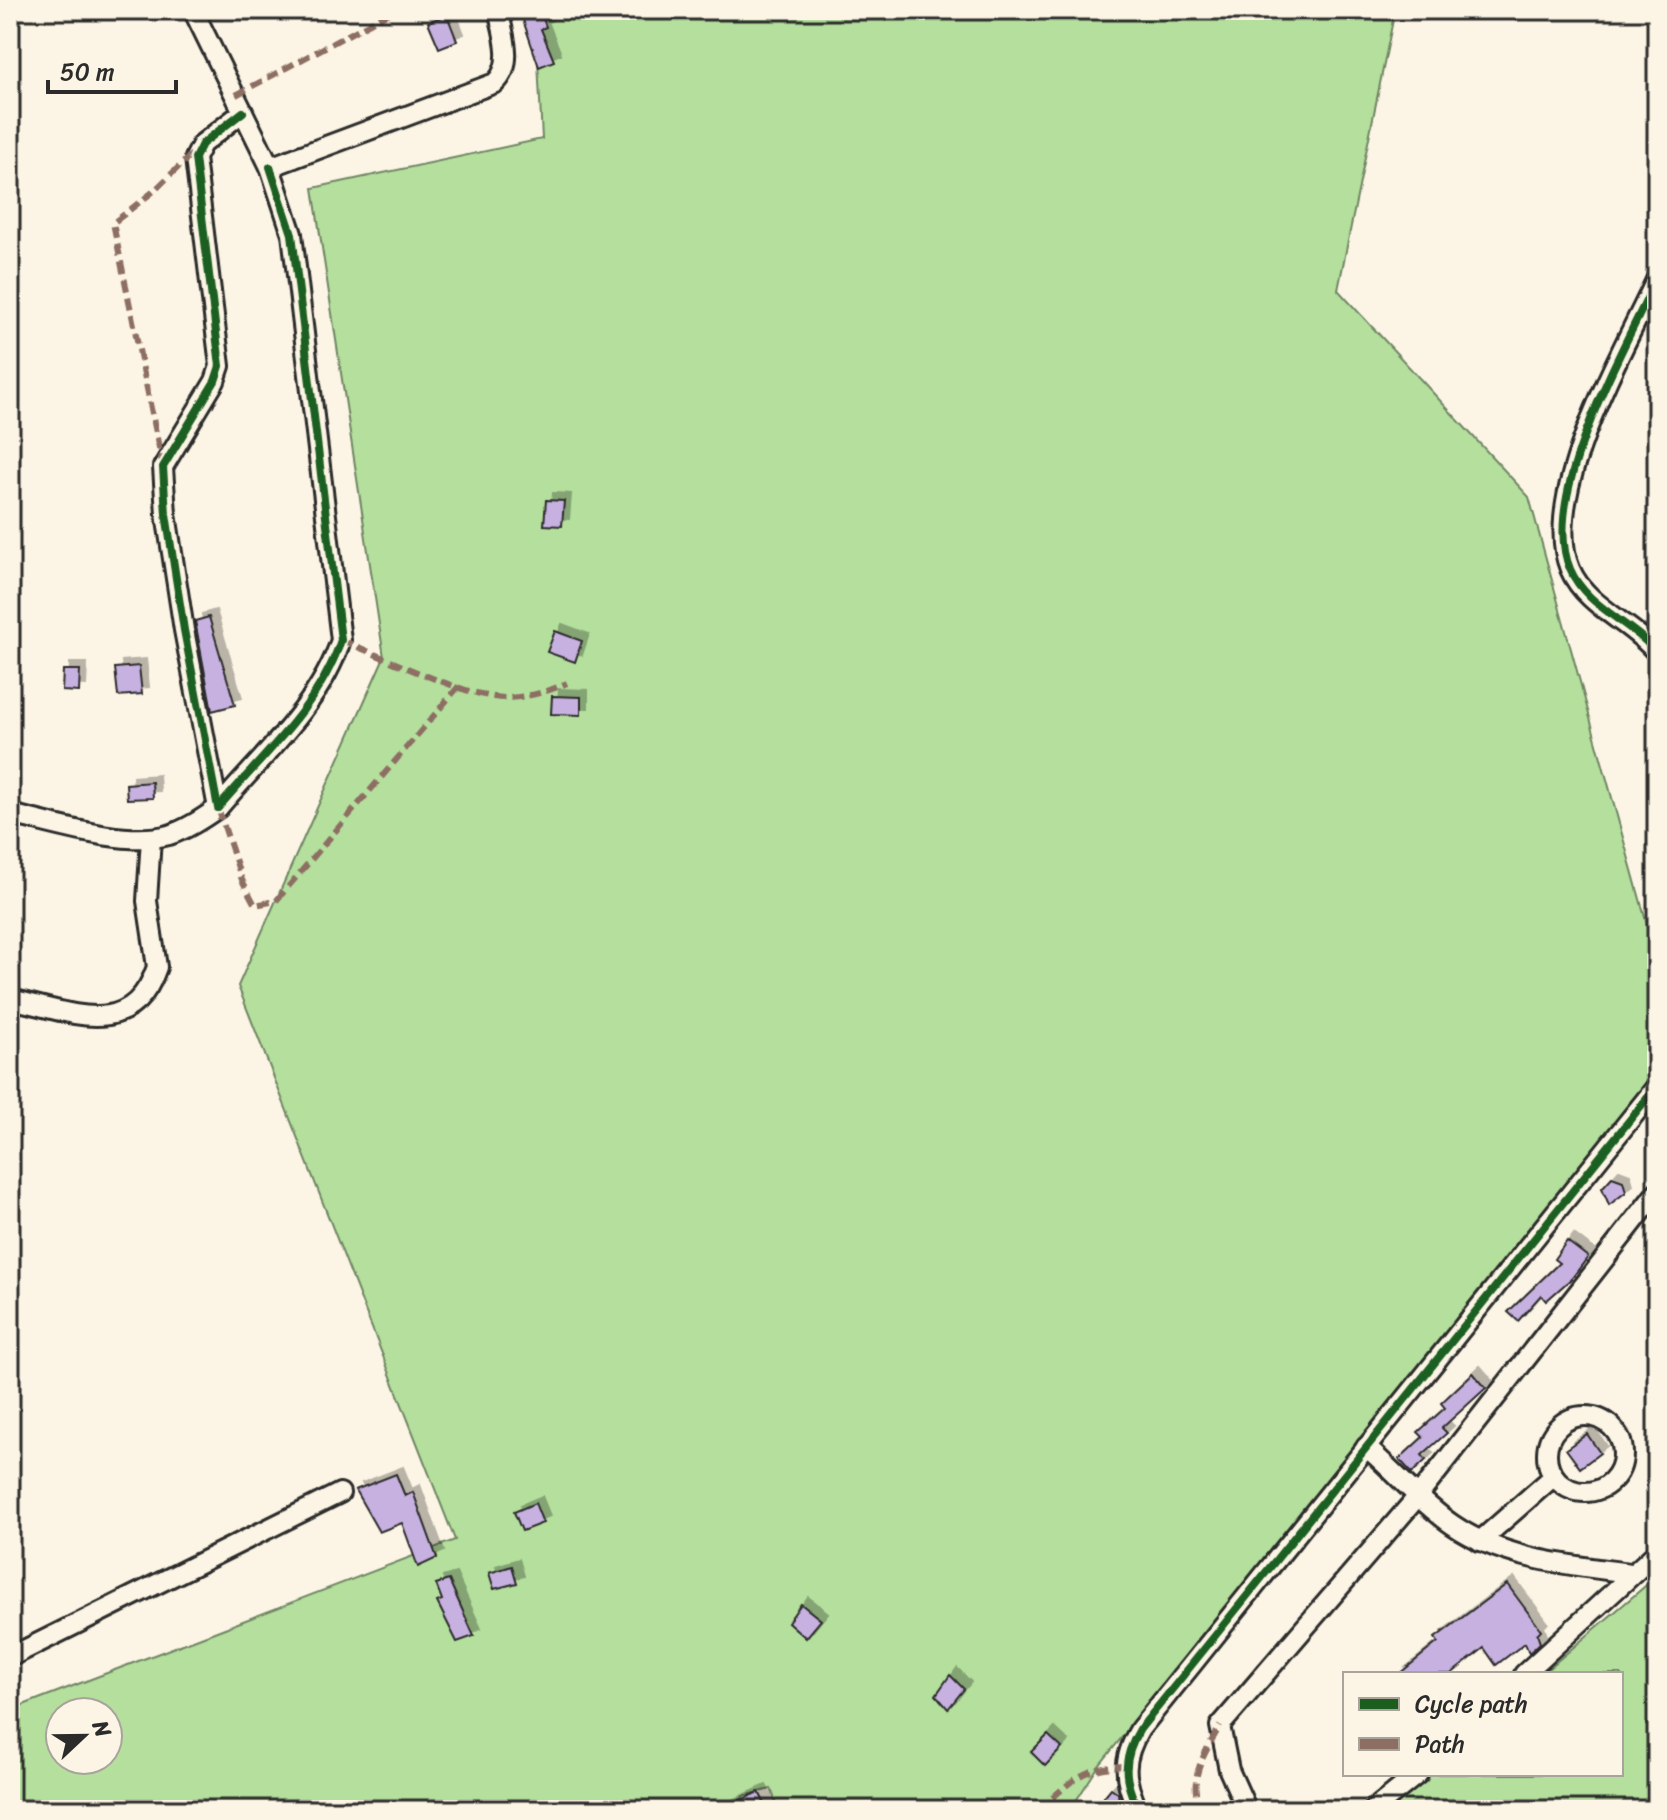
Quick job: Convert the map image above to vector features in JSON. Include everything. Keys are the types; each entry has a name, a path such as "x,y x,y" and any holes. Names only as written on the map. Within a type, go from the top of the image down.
{"street":[{"path":"10,814 90,832 151,838 190,827 218,808 317,690 333,665 341,640 292,234 270,167 193,10"},
{"path":"270,167 495,83 503,74 506,53 498,10"},
{"path":"218,808 184,630 166,514 163,467 215,381 220,366 195,158 202,144 243,112"},
{"path":"1657,278 1589,428 1567,485 1562,512 1569,569 1585,593 1647,641 1657,653"},
{"path":"10,999 105,1019 128,1010 157,967 147,901 151,838"},
{"path":"1138,1810 1129,1791 1124,1766 1128,1748 1140,1729 1657,1086"},
{"path":"1247,1810 1229,1770 1220,1726 1419,1495 1657,1192"},
{"path":"1589,1416 1600,1418 1617,1432 1622,1442 1623,1464 1612,1483 1592,1492 1581,1493 1561,1484 1554,1476 1549,1466 1548,1445 1552,1434 1567,1420 1589,1416"},
{"path":"1366,1447 1451,1524 1480,1541 1552,1563 1630,1573"},
{"path":"1480,1541 1554,1476"},
{"path":"10,1657 340,1493"},
{"path":"1526,1672 1630,1573 1657,1552"},
{"path":"1373,1810 1416,1776"}],"green space":[{"path":"543,10 1395,10 1338,290 1529,497 1657,961 1657,1071 1098,1767 1070,1810 779,1810 771,1789 743,1796 737,1810 10,1810 10,1710 44,1697 44,1776 124,1776 124,1696 47,1696 455,1540 238,986 384,657 313,188 542,139 536,23"},
{"path":"1657,1576 1657,1810 1381,1810 1422,1776 1623,1776 1623,1672 1544,1672"}],"building":[{"path":"541,13 546,27 541,29 554,61 539,67 523,20"},
{"path":"447,15 457,41 439,48 428,22"},
{"path":"546,500 564,501 562,526 544,525"},
{"path":"209,617 235,705 212,711 195,621"},
{"path":"555,631 582,641 575,662 547,652"},
{"path":"139,666 142,694 118,696 115,668"},
{"path":"63,670 80,670 79,692 62,691"},
{"path":"552,696 581,697 581,715 551,714"},
{"path":"152,782 153,798 127,799 126,784"},
{"path":"1612,1177 1623,1181 1626,1192 1609,1205 1602,1188"},
{"path":"1567,1241 1588,1257 1572,1278 1546,1301 1541,1295 1518,1321 1508,1312 1559,1263 1554,1259"},
{"path":"1473,1373 1486,1388 1442,1428 1447,1433 1422,1455 1426,1460 1412,1473 1399,1459 1423,1437 1418,1432 1445,1408 1441,1403"},
{"path":"1587,1434 1600,1453 1580,1468 1566,1449"},
{"path":"396,1474 405,1496 413,1492 437,1558 418,1567 402,1523 379,1532 355,1490"},
{"path":"535,1503 543,1523 522,1531 514,1512"},
{"path":"512,1566 517,1583 494,1589 489,1573"},
{"path":"449,1580 474,1636 457,1642 437,1602 442,1600 436,1584"},
{"path":"1507,1584 1541,1630 1537,1634 1540,1643 1529,1653 1525,1643 1496,1665 1484,1648 1454,1672 1401,1672 1438,1642 1435,1638"},
{"path":"801,1604 821,1620 806,1638 788,1622"},
{"path":"950,1675 964,1689 948,1709 936,1695"},
{"path":"1048,1735 1062,1748 1045,1766 1031,1752"},
{"path":"1111,1788 1118,1793 1120,1810 1093,1810"},
{"path":"759,1792 768,1810 719,1810"}],"marked path":[{"path":"236,95 394,10"},
{"path":"163,467 113,223 154,191 196,150"},
{"path":"341,640 448,684 490,696 530,695 567,683"},
{"path":"218,808 242,880 255,905 276,901 459,686"},
{"path":"1203,1810 1198,1800 1196,1778 1203,1756 1220,1726"},
{"path":"1039,1810 1068,1784 1086,1773 1124,1766"}],"cycle path":[{"path":"243,112 202,144 195,158 220,366 215,381 163,467 166,514 184,630 218,808 304,708 331,664 341,640 292,234 270,167"},
{"path":"1657,278 1607,381 1575,463 1566,502 1564,538 1570,569 1577,582 1598,604 1657,653"},
{"path":"1138,1810 1129,1788 1127,1769 1130,1750 1140,1729 1657,1086"}]}
